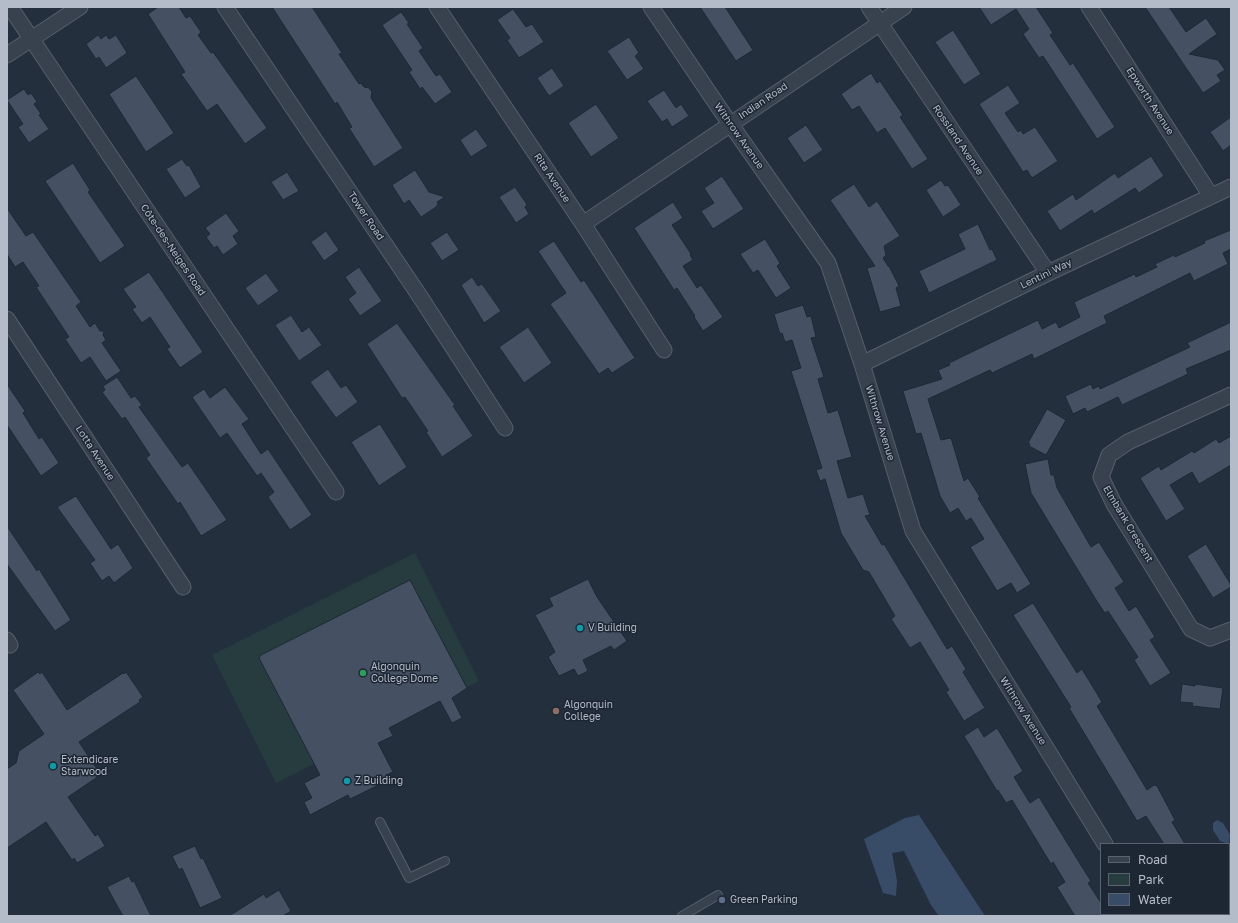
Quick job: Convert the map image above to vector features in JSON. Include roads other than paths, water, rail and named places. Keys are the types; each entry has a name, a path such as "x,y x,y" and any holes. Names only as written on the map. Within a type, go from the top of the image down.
{"street":[{"name":"Côte-des-Neiges Road","path":"10,7 336,492"},
{"path":"7,55 80,7"},
{"name":"Tower Road","path":"225,7 419,295 505,428"},
{"name":"Rita Avenue","path":"437,7 583,224 664,350"},
{"name":"Withrow Avenue","path":"651,7 828,263 862,364 912,531 1104,843"},
{"name":"Rossland Avenue","path":"869,7 1048,273"},
{"name":"Indian Road","path":"583,224 730,123 904,7"},
{"name":"Epworth Avenue","path":"1089,7 1211,196"},
{"name":"Lentini Way","path":"862,364 1048,273 1231,187"},
{"name":"Lotta Avenue","path":"7,318 183,587"},
{"name":"Elmbank Crescent","path":"1231,395 1128,442 1109,456 1101,477 1114,504 1191,629 1210,638 1231,630"}],"lane":[{"path":"380,822 409,878 445,860"},
{"path":"682,916 718,895"}],"water":[{"path":"919,815 985,916 939,916 931,905 904,851 892,853 897,881 896,896 883,893 864,839 905,818"},
{"path":"1217,820 1223,823 1230,835 1229,843 1220,841 1213,830 1213,823"}],"place":[{"name":"V Building","path":"580,628"},
{"name":"Algonquin College Dome","path":"363,673"},
{"name":"Algonquin College","path":"556,711"},
{"name":"Extendicare Starwood","path":"53,766"},
{"name":"Z Building","path":"347,781"},
{"name":"Green Parking","path":"722,900"}]}
